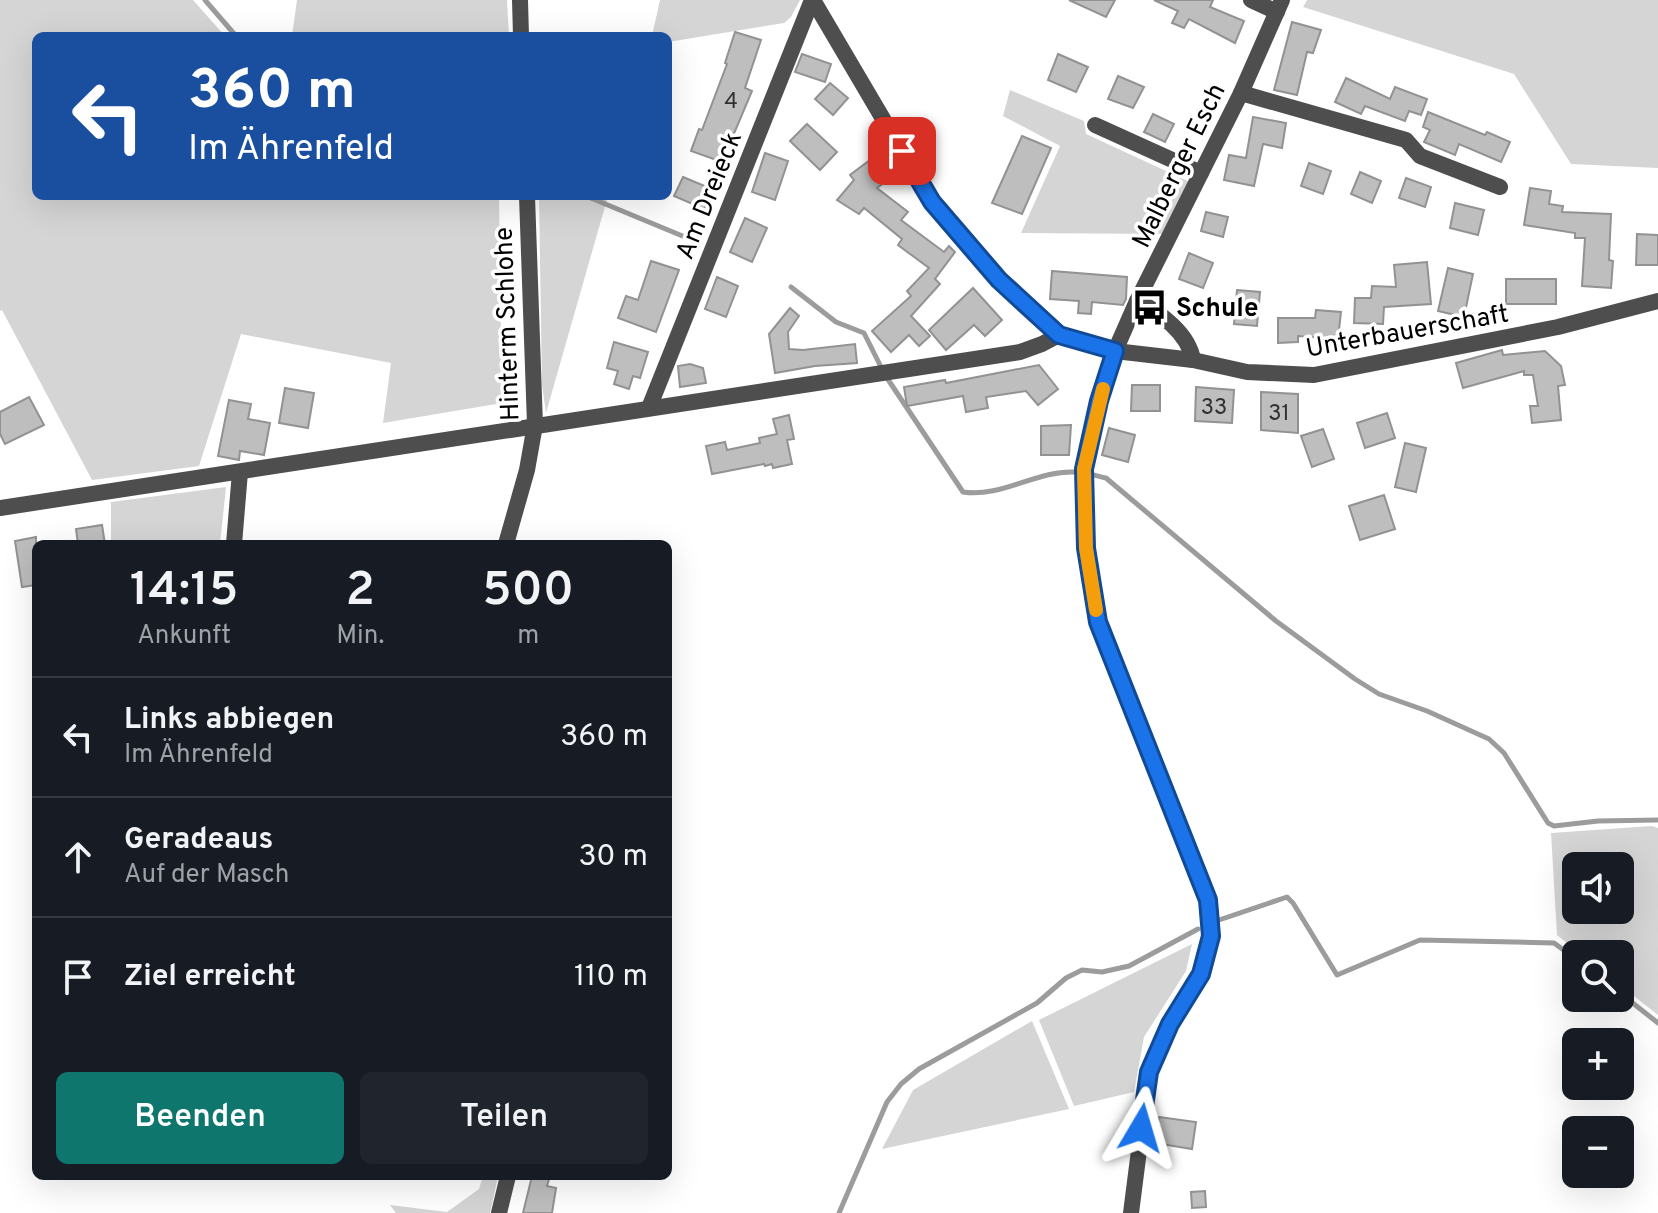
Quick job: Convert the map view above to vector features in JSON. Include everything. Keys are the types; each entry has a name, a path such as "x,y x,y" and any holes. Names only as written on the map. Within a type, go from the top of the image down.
{"street":[{"path":"520,0 521,32"},
{"path":"0,508 1020,352 1059,335 999,280 932,202 812,0"},
{"name":"Am Dreieck","path":"649,408 812,0"},
{"path":"1251,0 1280,6"},
{"name":"Malberger Esch","path":"1131,1213 1149,1072 1170,1024 1201,974 1211,936 1208,900 1098,622 1086,548 1084,477 1099,401 1115,351 1280,6"},
{"path":"1241,93 1406,140 1420,156 1500,187"},
{"path":"1095,125 1201,173"},
{"name":"Hinterm Schlohe","path":"507,540 527,470 535,425 527,200"},
{"path":"1137,301 1150,307 1186,339 1193,360"},
{"name":"Unterbauerschaft","path":"1059,335 1115,351 1193,360 1247,372 1314,375 1558,327 1658,301"},
{"path":"234,540 240,472"},
{"path":"499,1213 507,1180"}],"shaded area":[{"path":"0,0 193,0 221,32 32,32 32,200 499,200 502,403 383,423 391,363 241,334 199,466 92,480 0,311"},
{"path":"297,0 507,0 509,32 293,32"},
{"path":"660,0 800,0 784,23 672,41 672,32 653,32"},
{"path":"1307,0 1658,0 1658,168 1571,164 1514,74 1303,7"},
{"path":"1010,90 1084,121 1086,134 1192,183 1164,234 1021,233 1060,146 1003,116"},
{"path":"539,200 607,200 546,413 542,385"},
{"path":"226,487 220,540 111,540 111,502"},
{"path":"1658,828 1658,1015 1634,996 1634,940 1563,940 1557,935 1551,833"},
{"path":"1192,944 1186,971 1144,1037 1134,1092 1074,1106 1039,1020"},
{"path":"1032,1021 1069,1109 882,1149 913,1090"},
{"path":"482,1180 497,1180 490,1213 396,1213 390,1205 447,1212 479,1189"}],"building":[{"path":"1069,0 1115,0 1106,17"},
{"path":"1154,0 1213,0 1210,7 1244,21 1235,43 1189,19 1184,28 1172,23 1178,11"},
{"path":"1292,22 1321,30 1313,53 1307,52 1297,95 1274,90"},
{"path":"735,32 761,40 745,88 752,91 722,162 691,151 727,64"},
{"path":"802,54 831,64 825,82 795,72"},
{"path":"1058,54 1088,67 1076,92 1048,80"},
{"path":"1118,76 1144,87 1133,108 1108,99"},
{"path":"1346,78 1390,99 1395,87 1427,99 1421,115 1409,111 1405,121 1365,106 1361,114 1335,102"},
{"path":"830,83 848,98 833,115 815,99"},
{"path":"1428,112 1510,142 1501,162 1459,144 1455,155 1424,142 1430,130 1423,127"},
{"path":"1153,114 1174,124 1165,142 1144,132"},
{"path":"1253,117 1286,123 1282,148 1263,144 1254,186 1224,180 1229,155 1246,158"},
{"path":"807,124 837,152 820,170 790,141"},
{"path":"1022,136 1051,148 1022,214 992,203"},
{"path":"765,153 788,161 775,200 752,192"},
{"path":"870,160 885,182 877,188 908,212 901,220 944,252 949,246 955,252 935,279 940,284 911,316 930,336 919,346 909,335 891,352 872,331 911,296 907,291 929,268 898,245 902,239 864,208 859,214 837,200 854,180 850,175"},
{"path":"1309,163 1331,171 1323,194 1301,186"},
{"path":"1360,172 1381,181 1372,203 1351,194"},
{"path":"683,177 712,189 704,209 674,196"},
{"path":"1406,178 1431,187 1425,207 1399,198"},
{"path":"1530,188 1551,191 1549,204 1563,206 1562,212 1611,214 1611,288 1582,286 1585,238 1575,238 1575,233 1524,225"},
{"path":"1455,203 1484,210 1478,235 1450,228"},
{"path":"1206,212 1228,217 1223,237 1201,231"},
{"path":"745,218 767,228 752,262 730,252"},
{"path":"1637,234 1658,235 1658,265 1636,265"},
{"path":"1189,253 1213,263 1203,288 1179,279"},
{"path":"651,261 679,270 656,332 618,318 626,296 638,300"},
{"path":"1427,262 1431,304 1384,307 1383,324 1354,323 1355,298 1371,298 1372,286 1396,287 1394,265"},
{"path":"1448,268 1473,274 1464,317 1438,311"},
{"path":"1052,271 1127,277 1126,299 1123,305 1092,302 1091,314 1078,313 1079,301 1050,299"},
{"path":"717,277 738,286 726,317 705,309"},
{"path":"1506,279 1556,279 1556,304 1506,304"},
{"path":"973,288 1002,320 985,336 974,325 946,350 929,330"},
{"path":"1237,290 1260,292 1257,326 1234,324"},
{"path":"790,308 799,316 788,332 789,349 855,344 857,363 775,373 769,334"},
{"path":"1316,310 1341,312 1338,339 1298,336 1298,342 1278,343 1278,318 1315,318"},
{"path":"614,342 648,352 640,378 633,376 629,389 614,384 618,371 607,368"},
{"path":"1502,350 1503,355 1545,351 1561,366 1565,385 1558,386 1561,420 1532,423 1530,406 1538,406 1533,375 1524,375 1524,371 1463,388 1456,363"},
{"path":"690,364 703,368 706,383 680,387 678,366"},
{"path":"1039,365 1058,389 1038,405 1026,391 986,397 988,408 966,412 963,396 907,406 904,387 945,380 946,383"},
{"path":"1132,385 1160,385 1160,411 1131,411"},
{"path":"1196,387 1234,390 1232,423 1195,421"},
{"path":"285,388 314,393 308,428 279,423"},
{"path":"1261,392 1298,394 1298,433 1261,430"},
{"path":"29,397 44,425 5,444 0,434 0,412"},
{"path":"229,400 251,404 248,419 270,423 264,455 240,451 239,460 218,456"},
{"path":"1387,413 1395,438 1365,448 1357,423"},
{"path":"789,415 794,439 787,440 792,464 773,468 772,464 764,464 712,474 706,446 725,442 727,450 760,443 759,438 777,434 773,419"},
{"path":"1071,425 1069,455 1041,455 1041,426"},
{"path":"1109,428 1135,435 1128,462 1102,455"},
{"path":"1323,429 1334,459 1312,467 1301,436"},
{"path":"1405,443 1426,448 1416,492 1395,487"},
{"path":"1384,495 1395,529 1360,540 1349,506"},
{"path":"102,525 104,540 77,540 76,529"},
{"path":"36,537 32,540 32,586 22,587 15,541"},
{"path":"1159,1117 1196,1122 1192,1149 1155,1143"},
{"path":"531,1180 549,1180 547,1186 556,1188 552,1213 523,1213"},
{"path":"1205,1191 1206,1207 1192,1208 1191,1192"}],"waterway":[{"path":"205,0 233,32"},
{"path":"596,200 697,242"},
{"path":"791,287 836,322 864,333 882,369"},
{"path":"887,378 963,492 991,491 1061,473 1079,472 1106,478 1276,621 1355,679 1379,694 1427,711 1489,739 1504,753 1548,823 1554,826 1598,821 1658,820"},
{"path":"1219,920 1287,897 1337,975 1420,940 1554,943 1562,949"},
{"path":"839,1213 887,1102 901,1084 919,1069 1037,1003 1066,978 1082,970 1102,972 1129,966 1198,929"},
{"path":"1634,1004 1658,1023"}],"slow traffic":[{"path":"1096,610 1086,548 1084,469 1103,389"}],"place":[{"name":"Schule","path":"1150,307"}],"route":[{"path":"902,151 932,202 999,280 1059,335 1115,351 1099,401 1084,469 1086,548 1098,622 1208,900 1211,936 1201,974 1170,1024 1149,1072 1141,1128"}]}
